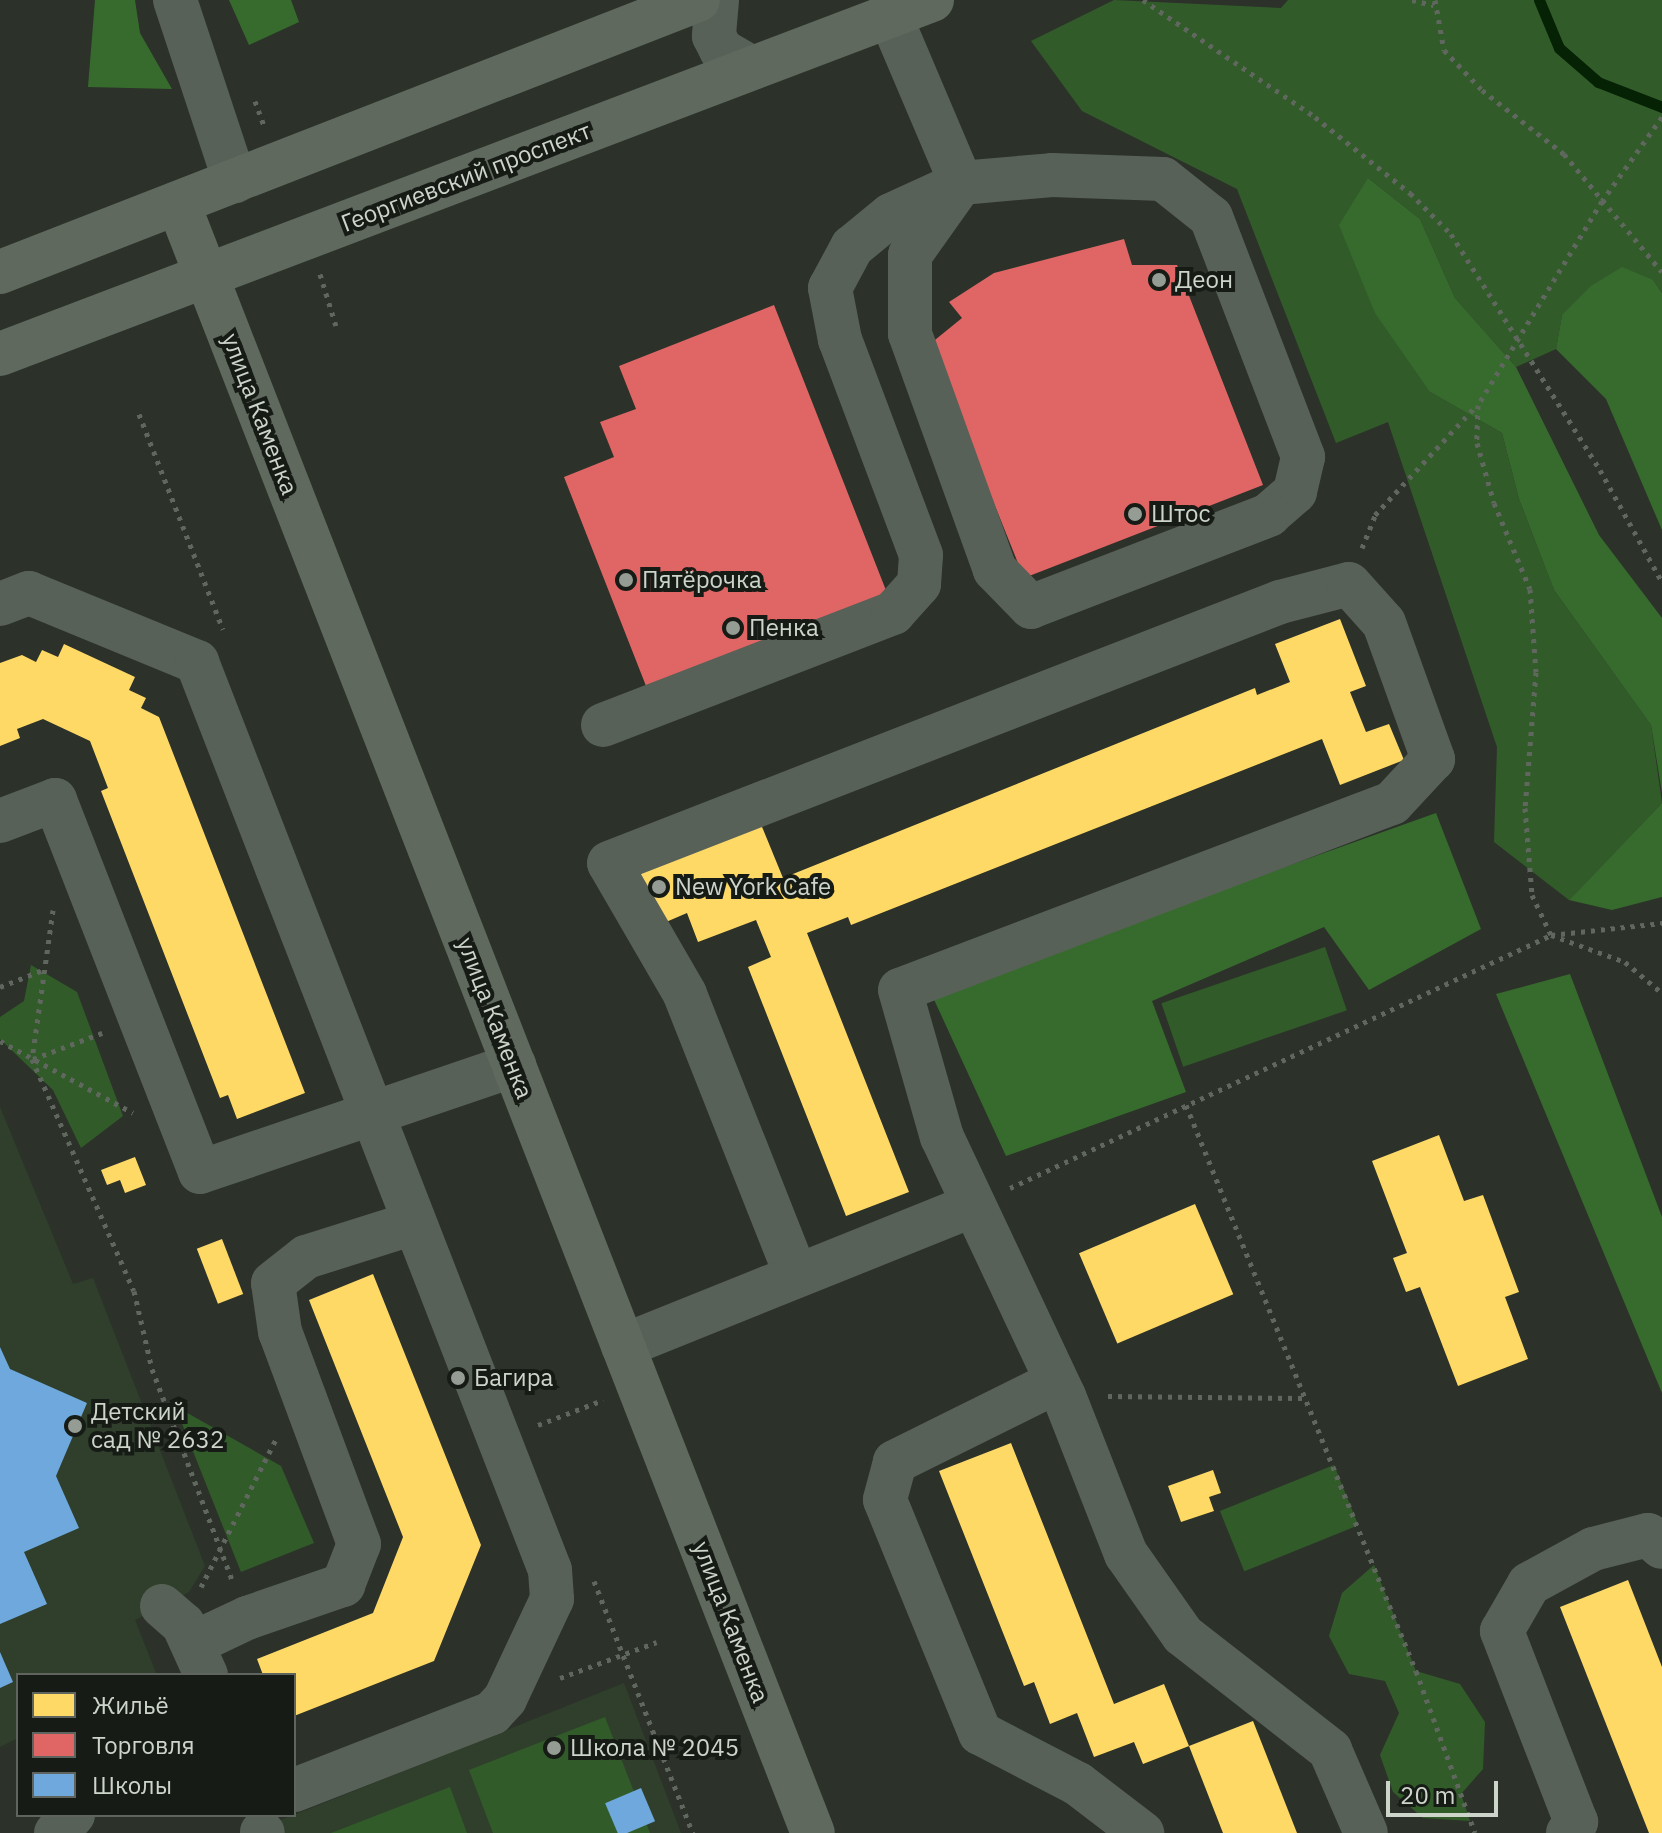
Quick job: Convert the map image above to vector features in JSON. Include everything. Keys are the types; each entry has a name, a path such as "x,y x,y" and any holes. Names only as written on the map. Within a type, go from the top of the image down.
{"main road":[{"path":"0,272 698,0"},
{"name":"Георгиевский проспект","path":"0,354 749,66 932,0"},
{"name":"улица Каменка","path":"178,203 813,1833"}],"street":[{"path":"175,0 235,181"},
{"path":"717,0 714,36 721,50 749,66"},
{"path":"890,16 961,183"},
{"path":"603,725 893,613 919,584 921,555 840,340 830,288 852,247 891,215 961,183 1052,175 1163,179 1211,217 1303,457 1295,492 1269,515 1031,607 995,570 910,334 910,255 961,183"},
{"path":"796,1275 685,994 609,863 1280,602 1349,584 1384,623 1433,759 1392,803 900,990 942,1137 1060,1389 1126,1554 1183,1635 1330,1750 1366,1833"},
{"path":"0,604 29,593 197,662 553,1584 552,1599 505,1699 492,1713 296,1789"},
{"path":"0,821 55,800 200,1172 514,1065"},
{"path":"623,1346 973,1205"},
{"path":"186,1637 343,1585 359,1544 280,1332 273,1283 306,1257 414,1223"},
{"path":"1060,1389 895,1462 885,1500 980,1733 1078,1784 1142,1833"},
{"path":"1568,1833 1576,1822 1502,1631 1529,1584 1593,1549 1648,1535 1662,1547"},
{"path":"56,1833 71,1817"}],"path":[{"path":"1143,0 1315,117 1410,193 1451,234 1662,582"},
{"path":"1412,0 1434,2 1444,50 1482,90 1564,154 1662,272"},
{"path":"1349,584 1375,515 1478,405 1602,201 1662,117"},
{"path":"1478,405 1481,458 1530,589 1536,672 1525,808 1532,895 1551,935 1625,962 1662,993"},
{"path":"54,897 32,1059 134,1291 152,1369 247,1618"},
{"path":"973,1205 1551,935 1662,923"},
{"path":"0,987 44,969"},
{"path":"32,1059 140,1018"},
{"path":"0,1041 189,1142"},
{"path":"1186,1105 1307,1398 1475,1833"},
{"path":"186,1637 221,1549 301,1389"},
{"path":"1060,1389 1307,1398"},
{"path":"505,1699 657,1642"}],"shaded area":[{"name":"Детский сад № 2632","path":"0,1107 73,1284 93,1278 205,1566 189,1592 135,1620 156,1673 16,1673 16,1739 0,1747"},
{"name":"Школа № 2045","path":"624,1683 681,1833 243,1833 296,1817 296,1814"}],"green space":[{"path":"95,0 135,0 140,33 172,89 88,87"},
{"path":"229,0 291,0 299,22 249,45"},
{"path":"1114,0 1281,8 1288,0 1662,0 1662,293 1653,280 1562,315 1556,349 1516,367 1455,298 1420,219 1368,178 1430,392 1502,433 1519,499 1554,590 1651,725 1662,803 1569,900 1494,842 1497,747 1388,422 1336,443 1237,189 1082,111 1031,41"},
{"path":"1368,178 1420,219 1455,298 1516,367 1599,535 1662,618 1662,793 1651,725 1554,590 1519,499 1502,433 1430,392 1375,313 1339,225"},
{"path":"1622,267 1653,280 1662,293 1662,530 1606,399 1556,349 1562,315 1591,286"},
{"path":"1662,803 1662,897 1612,910 1569,900"},
{"path":"1436,813 1481,929 1369,990 1324,927 1152,1001 1186,1092 1006,1156 931,993"},
{"path":"1325,947 1347,1010 1183,1067 1161,1003"},
{"path":"31,965 77,992 123,1116 81,1148 53,1090 0,1039 0,1017 24,1001"},
{"path":"1570,974 1662,1217 1662,1393 1496,994"},
{"path":"175,1406 281,1466 314,1543 241,1572"},
{"path":"1334,1465 1358,1525 1244,1571 1220,1511"},
{"path":"1374,1565 1416,1671 1460,1684 1485,1722 1483,1769 1461,1794 1470,1821 1423,1818 1393,1792 1380,1755 1399,1713 1385,1681 1349,1674 1329,1636 1342,1593"},
{"path":"605,1717 650,1833 493,1833 469,1770"},
{"path":"450,1787 467,1833 331,1833"}],"building: Жильё":[{"path":"1340,619 1366,686 1350,692 1366,732 1389,724 1404,760 1340,785 1322,739 851,925 848,917 807,933 909,1192 846,1216 748,967 771,957 756,920 698,942 687,913 659,925 637,870 760,822 783,878 1255,688 1257,695 1290,682 1275,644"},
{"path":"64,644 135,677 129,690 146,698 141,708 159,717 305,1093 237,1119 228,1095 220,1098 101,791 108,788 90,741 43,719 17,729 20,738 0,746 0,663 22,655 36,662 42,650 58,657"},
{"path":"1439,1135 1464,1201 1483,1195 1519,1292 1505,1297 1528,1359 1458,1386 1420,1287 1406,1292 1393,1258 1407,1253 1372,1161"},
{"path":"135,1157 146,1185 125,1193 120,1180 107,1185 101,1170"},
{"path":"1195,1204 1233,1294 1117,1343 1079,1253"},
{"path":"222,1239 243,1294 218,1304 197,1249"},
{"path":"373,1274 481,1545 434,1661 296,1715 296,1673 262,1673 257,1659 373,1613 403,1537 309,1300"},
{"path":"1011,1443 1114,1704 1164,1684 1189,1746 1143,1764 1134,1742 1094,1757 1077,1713 1050,1724 1034,1682 1024,1686 939,1471"},
{"path":"1213,1470 1221,1493 1209,1497 1214,1511 1181,1522 1168,1486"},
{"path":"1628,1580 1662,1667 1662,1833 1649,1833 1560,1607"},
{"path":"1253,1721 1297,1833 1223,1833 1189,1746"}],"building: Торговля":[{"path":"1124,239 1132,265 1177,265 1263,485 1024,578 930,344 962,318 949,302 994,273"},
{"path":"774,305 889,598 648,691 564,477 614,457 600,422 636,409 619,366"}],"building: Школы":[{"path":"0,1347 10,1369 87,1403 56,1476 79,1528 24,1552 47,1604 0,1624"},
{"path":"0,1652 13,1682 0,1688"},
{"path":"641,1788 655,1821 627,1833 618,1833 605,1803"}],"waterway":[{"path":"1539,0 1559,48 1598,82 1662,107"}],"place":[{"name":"Деон","path":"1159,280"},
{"name":"Штос","path":"1135,514"},
{"name":"Пятёрочка","path":"626,580"},
{"name":"Пенка","path":"733,628"},
{"name":"New York Cafe","path":"659,887"},
{"name":"Багира","path":"458,1378"},
{"name":"Детский сад № 2632","path":"75,1426"},
{"name":"Школа № 2045","path":"554,1748"}]}
